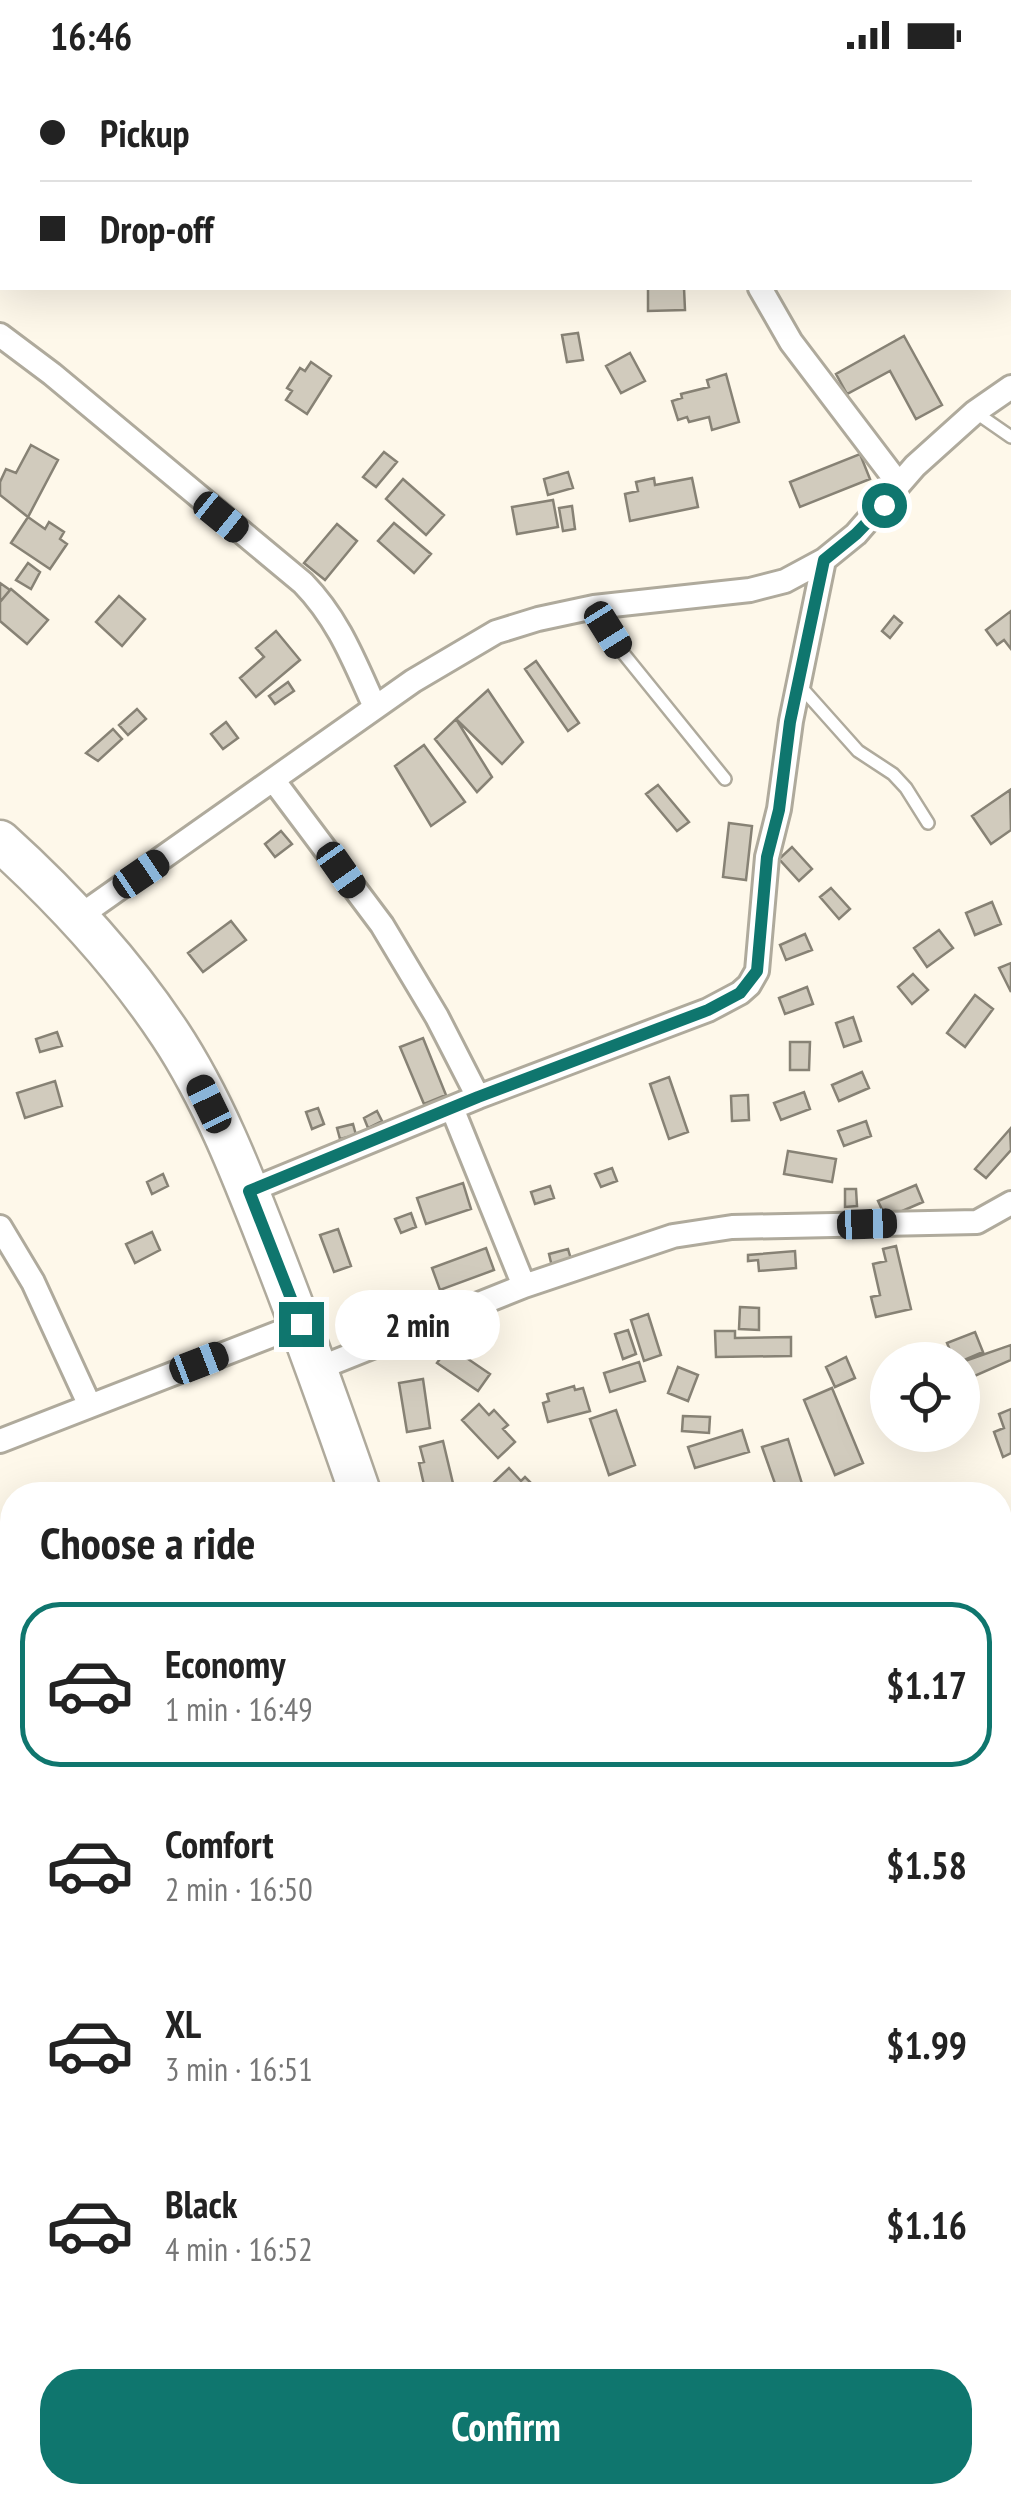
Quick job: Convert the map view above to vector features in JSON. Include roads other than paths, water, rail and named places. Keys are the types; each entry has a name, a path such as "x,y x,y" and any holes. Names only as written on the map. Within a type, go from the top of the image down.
{"highway":[{"path":"0,841 77,918 170,1034 195,1076 249,1191 356,1482"}],"street":[{"path":"761,290 791,342 898,483"},
{"path":"0,335 303,583 326,606 339,628 375,707"},
{"path":"77,918 375,707 496,632 538,618 594,607 750,590 786,581 824,560 884,505 898,483 975,412 1011,387"},
{"path":"249,1191 478,1097 674,1025 749,985 757,971 767,857 824,560"},
{"path":"274,781 382,925 478,1097"},
{"path":"452,1108 524,1286"},
{"path":"317,1369 524,1286 673,1236 732,1227 977,1222 1011,1203"},
{"path":"0,1227 32,1282 90,1406"},
{"path":"0,1440 301,1324"}],"lane":[{"path":"975,412 1011,438"},
{"path":"594,607 623,652 725,778"},
{"path":"800,686 858,751 906,788 928,824"}]}
